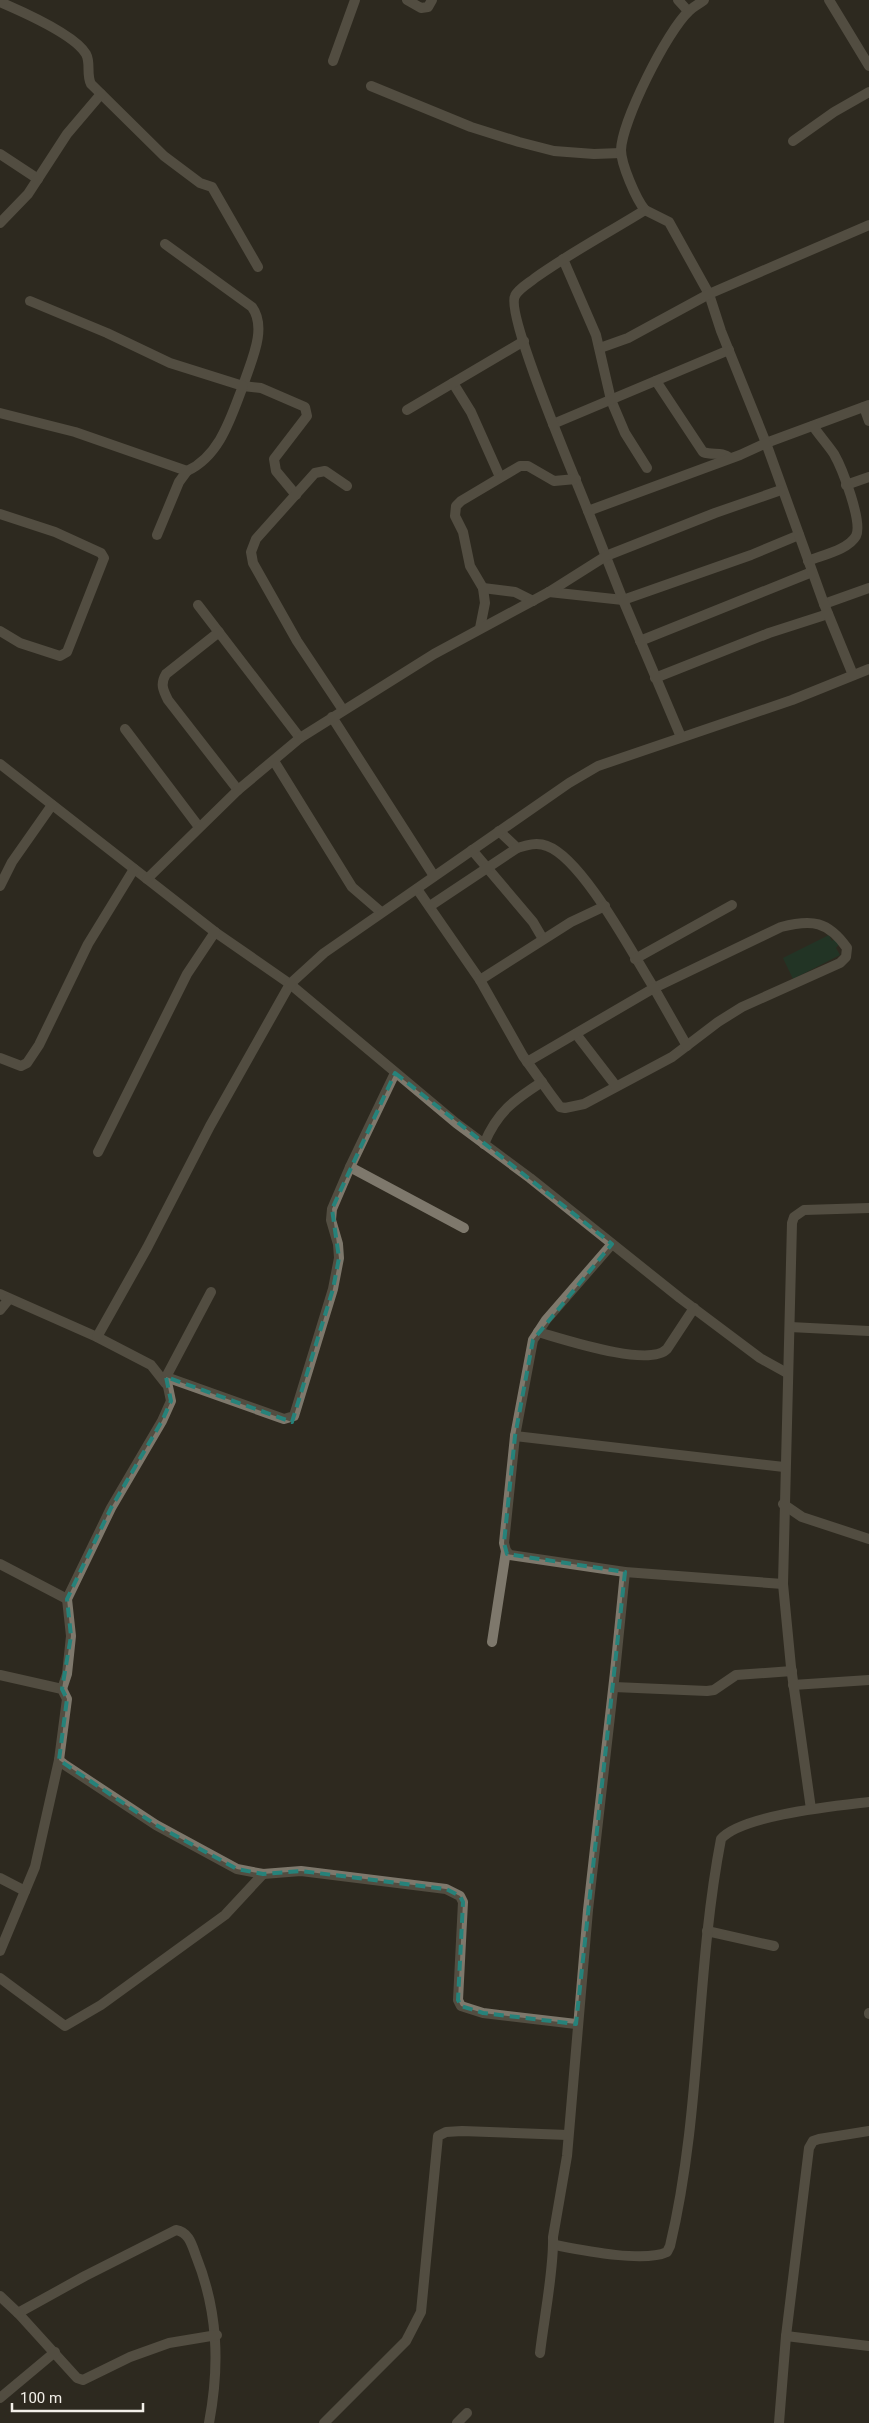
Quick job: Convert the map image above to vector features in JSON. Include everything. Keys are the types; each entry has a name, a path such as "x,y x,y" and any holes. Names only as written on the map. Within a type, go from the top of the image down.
{"street":[{"path":"333,61 355,0"},
{"path":"407,0 425,8 432,0"},
{"path":"678,0 688,11"},
{"path":"704,0 688,11 657,58 622,138 621,153 640,203 645,210 669,222 709,294 766,443 812,572 853,675"},
{"path":"829,0 869,66"},
{"path":"0,2 38,19 80,47 87,58 88,77 101,94 164,156 200,183 212,187 258,267"},
{"path":"371,86 471,126 519,142 554,151 594,154 621,153"},
{"path":"792,141 834,112 869,92"},
{"path":"0,223 28,194 67,134 101,94"},
{"path":"0,154 38,179"},
{"path":"645,210 563,259 523,288 515,296 513,307 554,424 622,600 681,737"},
{"path":"600,348 628,338 709,294 869,224"},
{"path":"157,535 179,482 187,471 204,459 221,439 243,386 259,331 257,314 252,307 165,244"},
{"path":"563,259 600,348 611,400 625,433 647,468"},
{"path":"30,301 107,333 170,363 243,386 260,388 305,407 308,411 308,416 274,459 276,471 296,494"},
{"path":"407,410 524,341"},
{"path":"554,424 729,350"},
{"path":"656,381 703,452 709,454 721,453 730,458"},
{"path":"453,383 471,412 500,477"},
{"path":"588,511 867,406 869,421"},
{"path":"0,413 75,432 187,471"},
{"path":"808,561 845,546 855,537 858,528 846,485 833,454 813,426"},
{"path":"480,628 485,603 483,588 470,566 463,532 454,512 461,501 520,466 528,466 554,481 576,479"},
{"path":"343,710 297,641 253,562 251,552 256,539 315,473 320,470 326,471 346,486"},
{"path":"846,485 869,476"},
{"path":"147,879 238,790 300,738 434,654 549,592 606,556 715,513 782,490"},
{"path":"0,514 55,532 101,553 104,558 67,652 60,656 43,652 0,631"},
{"path":"549,592 622,600 751,555 799,535"},
{"path":"640,641 812,572"},
{"path":"483,588 515,592 532,601"},
{"path":"655,678 769,633 826,609 869,588"},
{"path":"198,605 300,738"},
{"path":"219,632 166,674 162,681 162,687 168,700 238,790"},
{"path":"98,1337 105,1321 147,1248 210,1126 290,984 324,952 569,782 598,766 792,700 869,669"},
{"path":"332,717 434,876"},
{"path":"126,729 199,827"},
{"path":"274,761 352,887 381,912"},
{"path":"0,764 215,932 290,984 395,1073 694,1308 760,1358 787,1373"},
{"path":"0,886 12,862 52,805"},
{"path":"499,831 517,848"},
{"path":"430,906 517,848 529,844 541,844 553,848 566,859 605,906 687,1046"},
{"path":"472,850 533,922 543,939"},
{"path":"0,1058 21,1066 27,1062 39,1045 88,944 134,869"},
{"path":"417,889 480,980 528,1062 560,1107 565,1108 584,1104 672,1057 742,1007 840,962 846,958 847,948 836,932 825,926 798,923 781,928 654,988 528,1062"},
{"path":"635,959 732,905"},
{"path":"480,980 571,922 605,906"},
{"path":"98,1152 186,974 215,932"},
{"path":"576,1034 616,1086"},
{"path":"0,1310 5,1296 82,1332 98,1337 151,1365 166,1381 284,1419 294,1416 333,1289 339,1258 331,1220 332,1209 395,1073"},
{"path":"484,1144 491,1125 498,1115 542,1082"},
{"path":"350,1167 464,1228"},
{"path":"811,1809 793,1685 783,1584 784,1467 794,1217 804,1210 869,1208"},
{"path":"492,1642 506,1551 504,1543 514,1436 533,1340 546,1320 612,1244"},
{"path":"0,1951 34,1866 59,1760 67,1700 62,1690 67,1674 71,1636 67,1599 111,1508 162,1421 170,1401 166,1381 211,1292"},
{"path":"538,1332 603,1350 653,1356 663,1353 667,1349 694,1308"},
{"path":"82,1332 105,1321"},
{"path":"790,1327 869,1331"},
{"path":"514,1436 784,1467"},
{"path":"783,1504 802,1518 869,1538"},
{"path":"783,1521 802,1518"},
{"path":"506,1551 510,1555 624,1572 783,1584"},
{"path":"0,1564 67,1599"},
{"path":"540,2353 555,2245 553,2237 568,2136 576,2024 604,1759 614,1686 624,1572"},
{"path":"614,1686 707,1691 714,1690 736,1675 792,1671"},
{"path":"0,1675 62,1690"},
{"path":"793,1685 869,1680"},
{"path":"59,1760 156,1825 237,1869 263,1874 301,1871 446,1889 460,1896 463,1902 458,2000 461,2006 483,2013 576,2024"},
{"path":"555,2245 583,2251 650,2258 667,2252 682,2198 690,2133 707,1932 721,1839 734,1830 799,1810 869,1802"},
{"path":"0,1978 65,2026 101,2005 225,1915 263,1874"},
{"path":"0,1878 25,1891"},
{"path":"707,1932 774,1946"},
{"path":"324,2423 406,2340 420,2312 438,2136 446,2132 462,2131 568,2136"},
{"path":"779,2423 786,2336 809,2148 813,2141 819,2139 869,2131"},
{"path":"18,2314 84,2276 176,2230 184,2232 189,2238 204,2277 217,2335 216,2383 209,2423"},
{"path":"0,2296 55,2352 77,2378 83,2380 130,2356 168,2343 217,2335"},
{"path":"786,2336 869,2346"},
{"path":"0,2398 55,2352"},
{"path":"457,2423 467,2413"}],"highlighted area":[{"path":"395,1073 612,1244 533,1340 515,1436 504,1543 507,1554 625,1572 576,2024 483,2013 461,2006 458,2000 463,1902 460,1896 446,1889 301,1871 263,1874 237,1869 156,1825 59,1760 67,1699 62,1689 71,1636 67,1599 111,1508 162,1421 171,1401 166,1377 292,1422 333,1289 339,1258 332,1209"}],"green space":[{"path":"829,935 832,941 836,938 840,943 836,948 840,955 793,979 783,958"}]}
